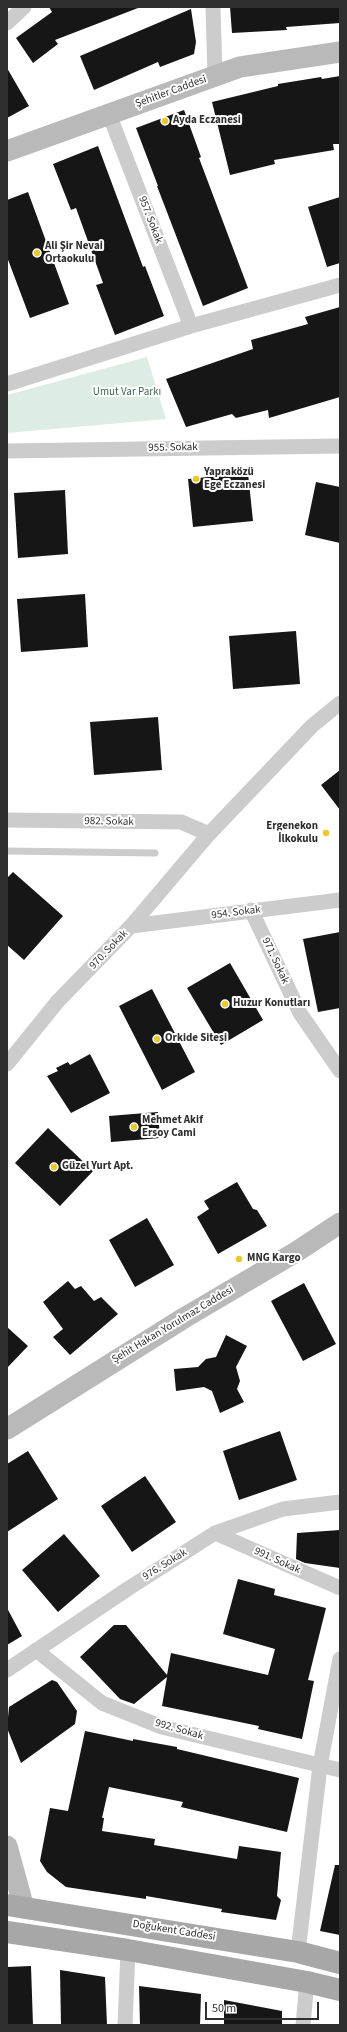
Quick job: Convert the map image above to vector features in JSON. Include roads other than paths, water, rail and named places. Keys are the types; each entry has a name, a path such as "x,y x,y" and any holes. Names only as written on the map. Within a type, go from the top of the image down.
{"main road":[{"name":"Doğukent Caddesi","path":"16,1906 298,1952 340,1963"},
{"path":"7,1932 128,1950 307,1982 340,1990"}],"street":[{"path":"7,23 24,7"},
{"path":"213,7 215,76"},
{"name":"Şehitler Caddesi","path":"7,151 240,67 340,52"},
{"name":"957. Sokak","path":"109,114 191,326"},
{"path":"7,384 191,326 340,285"},
{"name":"955. Sokak","path":"7,451 340,446"},
{"name":"970. Sokak","path":"7,1064 58,1001 131,926 208,834 312,726 339,705"},
{"name":"982. Sokak","path":"7,820 181,822 208,834"},
{"name":"954. Sokak","path":"131,926 340,900"},
{"name":"971. Sokak","path":"251,910 300,1013 340,1071"},
{"name":"Şehit Hakan Yorulmaz Caddesi","path":"7,1429 184,1318 296,1252 340,1223"},
{"name":"976. Sokak","path":"7,1670 129,1588 215,1533 283,1509 340,1502"},
{"name":"991. Sokak","path":"215,1533 340,1588"},
{"name":"992. Sokak","path":"36,1650 102,1703 162,1727 340,1770"},
{"path":"298,1952 320,1766 340,1659"},
{"path":"7,1846 16,1906"},
{"path":"125,2025 128,1950"},
{"path":"303,2025 307,1982"}],"lane":[{"path":"7,851 155,853"}],"place":[{"name":"Ayda Eczanesi","path":"165,121"},
{"name":"Ali Şir Nevai Ortaokulu","path":"37,253"},
{"name":"Yapraközü Ege Eczanesi","path":"196,479"},
{"name":"Ergenekon İlkokulu","path":"326,833"},
{"name":"Huzur Konutları","path":"225,1004"},
{"name":"Orkide Sitesi","path":"157,1039"},
{"name":"Mehmet Akif Ersoy Cami","path":"134,1127"},
{"name":"Güzel Yurt Apt.","path":"54,1167"},
{"name":"MNG Kargo","path":"239,1259"}],"park label":[{"name":"Umut Var Parkı","path":"127,393"}]}
